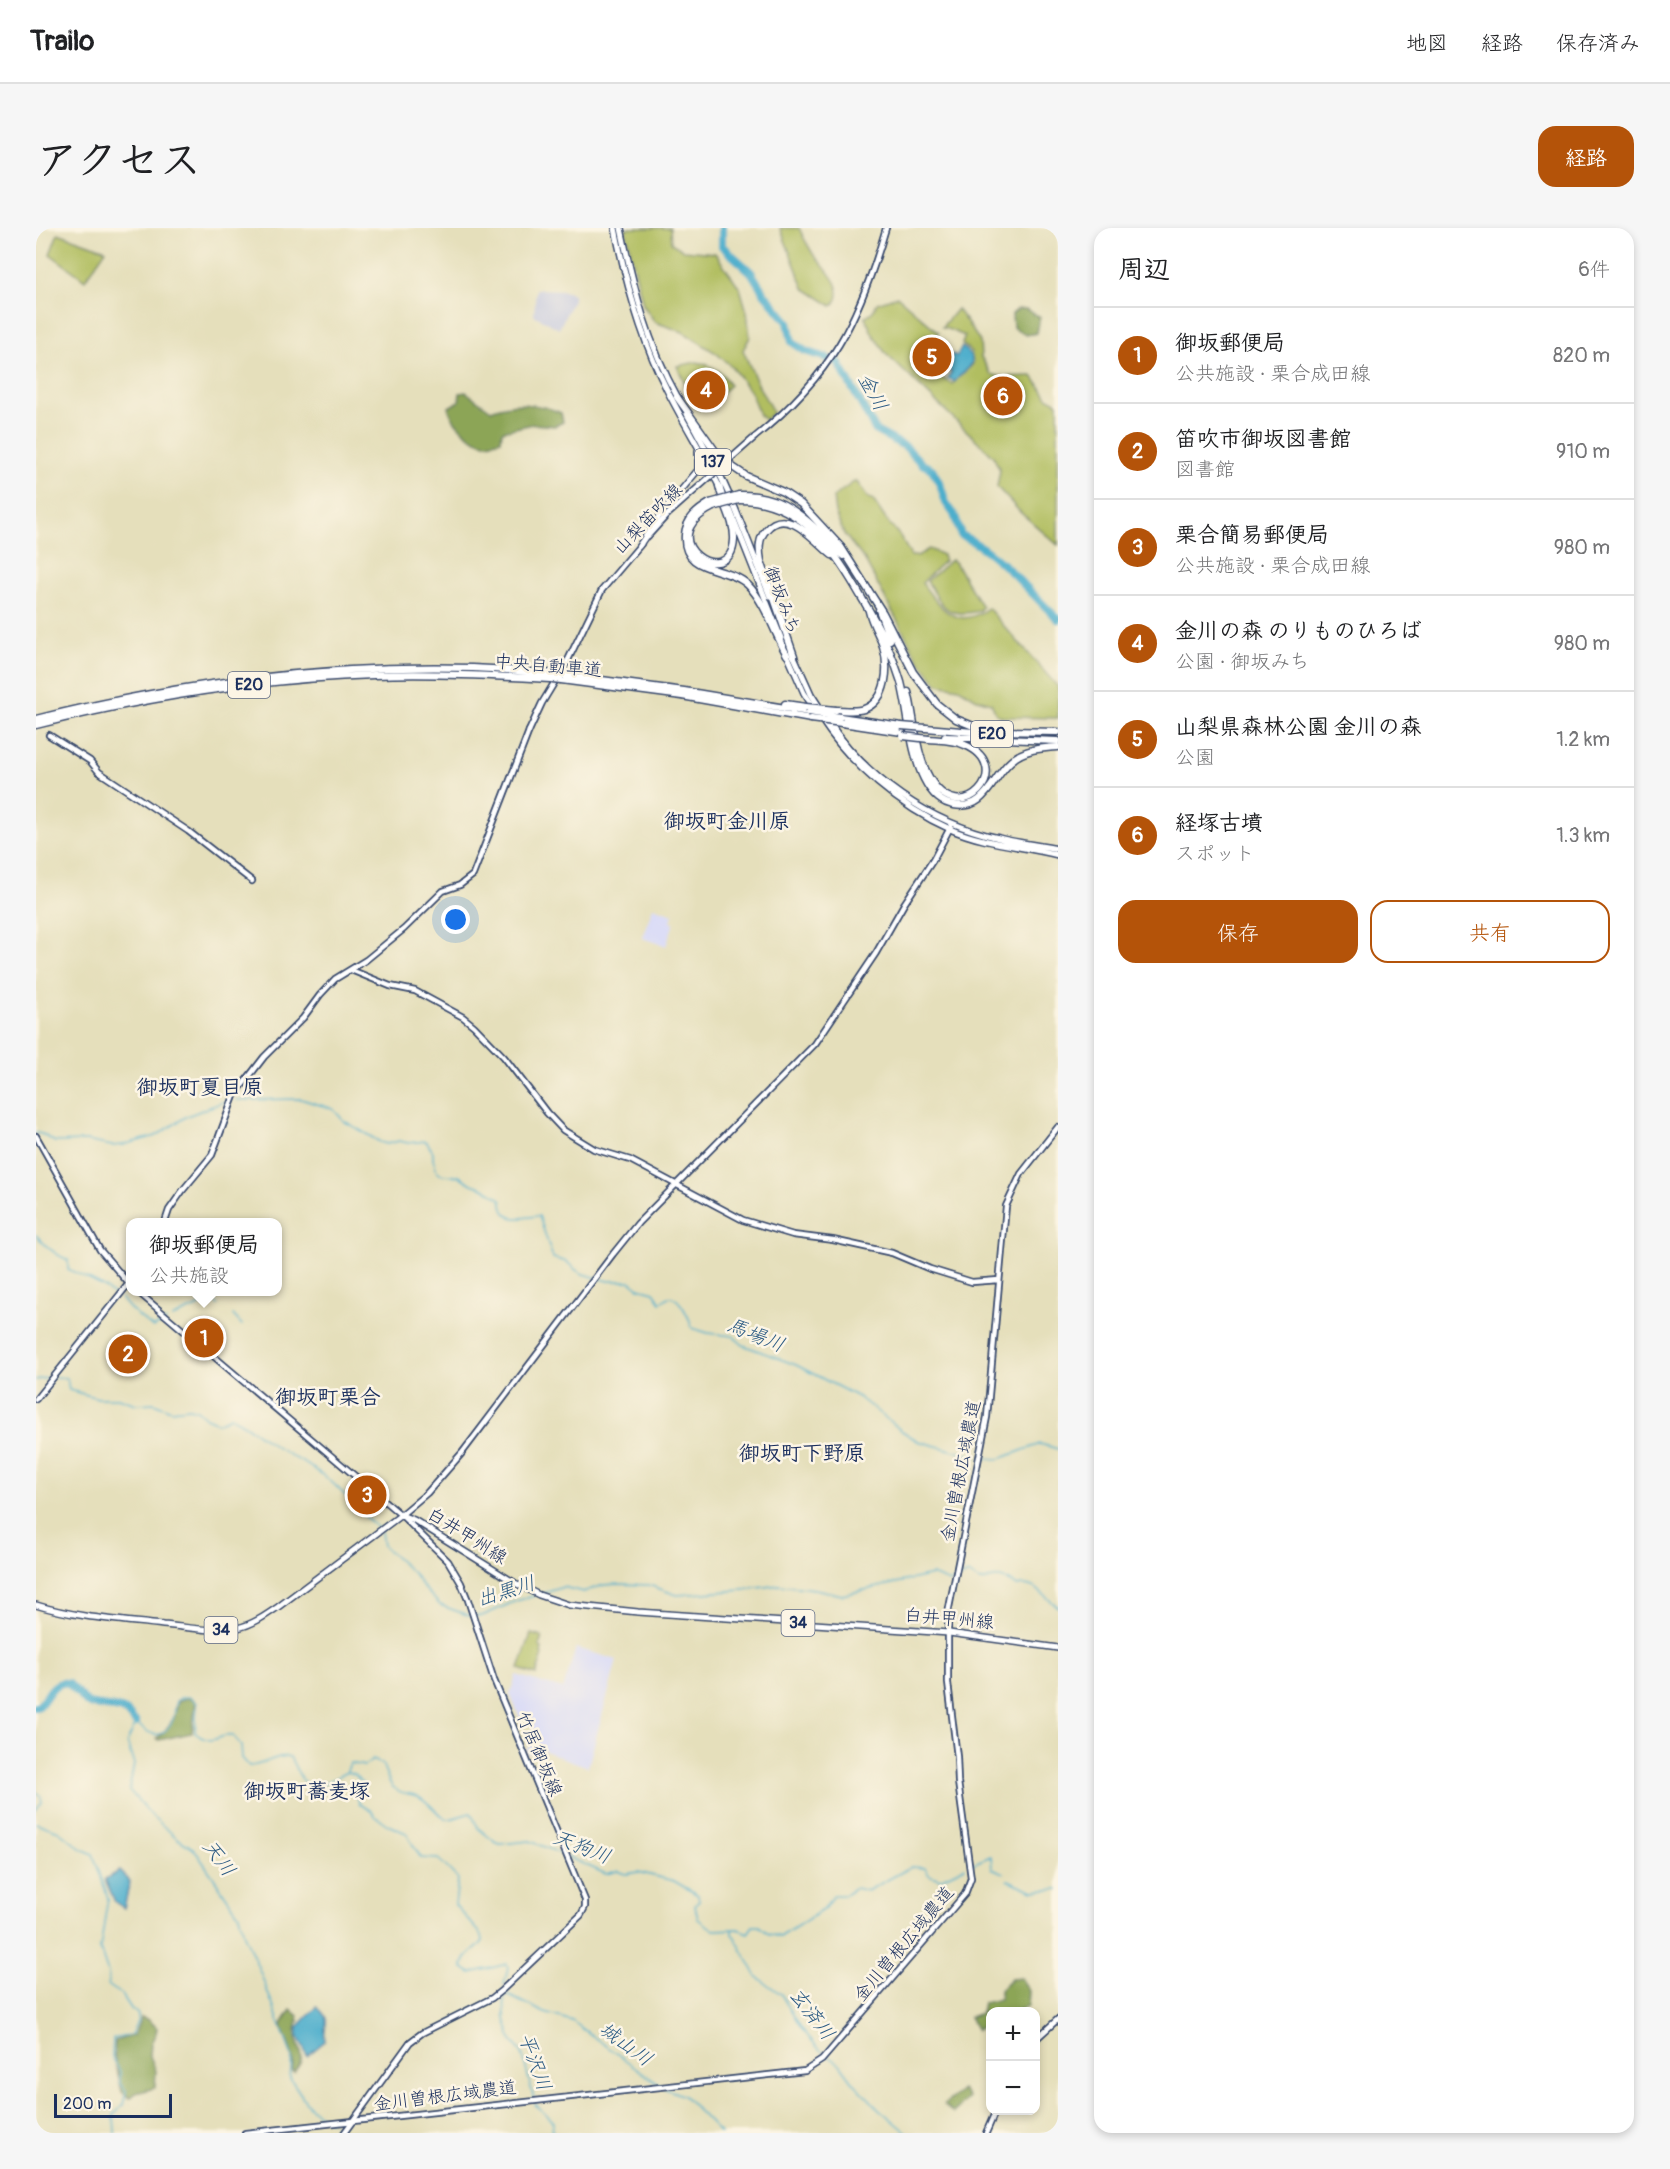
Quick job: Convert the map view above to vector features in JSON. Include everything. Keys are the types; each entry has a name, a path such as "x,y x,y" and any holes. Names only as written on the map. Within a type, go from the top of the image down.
{"highway":[{"path":"677,397 721,459 746,476 783,492 801,504 835,540 855,567 883,613 921,685 946,712 978,728 1058,734"},
{"path":"711,505 692,525 688,542 700,559 711,562 721,561 729,554 734,543 731,521 718,486"},
{"path":"790,656 754,592 746,583 726,573 700,565 686,549 685,531 688,523 701,508 739,498 765,497 781,502 812,523 855,567"},
{"path":"739,498 761,501 790,513 805,523 827,544 839,561 880,628 894,659 920,771 937,797 950,804 963,806 971,804 987,793 1017,756 1031,750 1058,747"},
{"path":"790,656 761,561 759,548 763,533 778,522 788,522 809,534 839,561"},
{"path":"878,607 904,680 920,756 928,776 941,793 950,798 968,799 981,789 987,775 983,759 974,750 965,744 927,734 902,731"},
{"path":"809,712 856,711 868,707 878,698 884,686 885,656 869,609"},
{"name":"中央自動車道","path":"36,719 155,693 262,677 374,669 473,668 661,687 809,712 871,728 927,734 1058,741"},
{"name":"中央自動車道","path":"36,725 156,698 262,683 374,675 554,677"},
{"name":"中央自動車道","path":"563,678 809,712"},
{"name":"中央自動車道","path":"841,720 902,731"},
{"name":"中央自動車道","path":"927,734 966,732 1058,734"}],"main road":[{"name":"御坂みち","path":"615,228 640,327 666,389 734,518 790,656"},
{"name":"御坂みち","path":"621,228 635,292 648,335 677,397 721,477 735,508 804,693 829,732 845,752 891,794 951,826 997,843 1058,855"},
{"path":"639,546 698,470 698,452 693,438"},
{"name":"御坂みち","path":"951,826 1058,849"},
{"name":"白井甲州線","path":"36,1605 69,1614 96,1618 213,1630 235,1628 259,1620 401,1515 414,1520 515,1583 557,1602 584,1608 949,1633 1058,1648"}],"street":[{"name":"山梨笛吹線","path":"166,1218 169,1210 183,1190 212,1155 233,1099 250,1072 303,1018 335,979 366,960 404,929 442,891 460,885 473,876 529,731 542,703 568,660 602,590 667,515 771,424 816,379 838,348 856,315 873,273 886,228"},
{"path":"49,735 90,761 99,772 188,831 252,880"},
{"path":"401,1515 427,1493 462,1453 638,1223 797,1065 823,1034 933,860 951,826"},
{"path":"351,970 390,986 415,991 463,1017 504,1057 546,1113 563,1130 594,1149 630,1160 743,1220 793,1235 833,1240 892,1253 930,1269 972,1282 999,1281"},
{"name":"金川曽根広域農道","path":"245,2133 665,2085 801,2072 810,2069 823,2059 965,1894 971,1878 959,1796 948,1683 948,1613 987,1417 1004,1216 1008,1200 1024,1171 1058,1127"},
{"path":"36,1136 100,1250 126,1279"},
{"path":"36,1399 126,1288"},
{"name":"竹居御坂線","path":"143,1296 401,1515 448,1561 461,1583 494,1680 585,1900 583,1912 492,1998 415,2038 404,2049 344,2133"},
{"path":"1040,2035 1058,2019"},
{"path":"986,2133 994,2115"}],"shaded area":[{"path":"536,289 561,290 575,295 559,329 534,315"},
{"path":"653,907 673,914 671,922 674,923 666,946 642,938"},
{"path":"576,1648 617,1660 588,1767 539,1749 528,1754 526,1749 530,1747 534,1722 520,1718 510,1694 516,1675 563,1689"}],"green space":[{"path":"625,228 670,228 671,243 683,250 715,253 740,288 747,312 750,337 743,350 773,412 765,420 759,415 751,393 732,367 716,353 683,332 655,322 643,305"},
{"path":"780,228 799,228 813,254 833,279 838,293 837,300 832,306 804,288"},
{"path":"58,233 106,250 85,280 50,254"},
{"path":"897,296 938,332 925,363 934,367 937,375 952,384 973,364 971,352 962,344 965,336 942,327 957,309 980,342 981,357 991,374 1001,377 1033,376 1047,397 1058,403 1058,545 1021,513 997,487 1000,470 993,456 886,354 872,333 865,317 873,311 877,303"},
{"path":"1018,309 1026,309 1040,317 1037,333 1026,335 1013,327 1012,314"},
{"path":"697,362 716,370 730,385 703,409 691,396 677,366"},
{"path":"466,392 491,410 508,405 535,405 561,413 563,422 555,426 533,424 502,431 501,440 480,442 462,430 450,412 449,407 459,401 460,393"},
{"path":"857,482 867,497 873,500 900,536 911,556 917,556 929,549 943,555 944,561 922,583 942,608 950,614 967,618 988,608 1058,687 1058,718 1003,717 996,714 991,703 977,699 959,688 938,684 918,659 864,559 844,534 835,513 833,497"},
{"path":"951,560 955,562 982,607 979,611 958,613 946,608 927,581"},
{"path":"531,1634 542,1637 539,1646 542,1648 541,1654 543,1655 536,1675 519,1669"},
{"path":"192,1698 196,1702 192,1733 159,1740 157,1738 174,1718 178,1701"},
{"path":"1021,1978 1029,1991 1028,2006 986,2007 986,2025 977,2030 969,2017 981,2013 983,2003 1000,1999 1000,1990 1011,1979"},
{"path":"291,2010 298,2016 296,2036 302,2058 294,2072 291,2052 282,2024"},
{"path":"141,2017 149,2020 157,2028 151,2043 150,2056 156,2071 155,2088 136,2093 130,2098 122,2092 114,2056 115,2041 134,2035"},
{"path":"962,2090 969,2098 953,2113 944,2105"}],"water":[{"path":"962,347 969,353 972,363 955,382 948,378 951,372 947,367 952,354 957,356"},
{"path":"120,1871 130,1881 124,1908 115,1902 105,1879"},
{"path":"317,2007 326,2020 325,2041 307,2056 298,2036 298,2027"}],"waterway":[{"name":"金川","path":"722,228 722,246 751,272 764,293 788,322 792,342 805,351 838,362 876,431 906,447 922,464 932,469 946,503 954,514 961,535 1001,562 1058,619"},
{"name":"馬場川","path":"36,1133 55,1142 86,1141 112,1146 123,1145 156,1136 187,1116 231,1099"},
{"name":"馬場川","path":"236,1100 301,1099 333,1109 344,1121 380,1142 387,1144 399,1141 408,1143 426,1141 433,1152 437,1171 443,1175 459,1176 486,1189 501,1199 506,1214 514,1218 539,1216 553,1258 567,1262 583,1274 609,1281 630,1281 639,1288 654,1292 661,1302 673,1297 684,1309 692,1328 708,1333 733,1336 743,1345 796,1365 860,1398 918,1441 977,1457"},
{"path":"36,1235 50,1249 68,1260 68,1269 102,1286 114,1295"},
{"path":"121,1298 130,1309 153,1328 166,1321"},
{"path":"172,1318 212,1300 218,1305"},
{"path":"233,1315 242,1325"},
{"name":"出黒川","path":"36,1380 51,1377"},
{"name":"出黒川","path":"55,1377 67,1378 69,1390 98,1398 118,1398 136,1404 154,1403 171,1410 189,1408 197,1410 206,1418 218,1423 230,1417 321,1474 378,1528"},
{"name":"馬場川","path":"981,1458 999,1459 1040,1444 1058,1449"},
{"name":"出黒川","path":"381,1532 383,1546 413,1573 440,1605 470,1616 482,1616 534,1596"},
{"name":"出黒川","path":"957,1579 969,1574 979,1581 1005,1579 1018,1586 1035,1588 1058,1607"},
{"name":"出黒川","path":"542,1594 563,1587 583,1592 604,1585 617,1584 649,1585 677,1595 779,1585 842,1595 932,1575 953,1581"},
{"name":"天川","path":"36,1707 55,1686 68,1683 88,1704 121,1709 128,1713 136,1723"},
{"name":"玄済川","path":"330,2122 310,2108 290,2078 292,2056 244,1935 239,1915 194,1849 153,1817 129,1790 134,1764 127,1742 136,1723 151,1734 160,1734 165,1731 173,1719 177,1700 191,1697 197,1703 195,1733 212,1740 223,1736 233,1736 241,1745 242,1758 249,1766 281,1757 290,1757 303,1782 313,1788 347,1772 354,1774 363,1783 356,1795 360,1804 388,1825 406,1833 421,1858 438,1859 458,1879 455,1905 482,1935 483,1941 467,1957 463,1968 471,1973 507,1964 504,1985"},
{"name":"天狗川","path":"347,1771 350,1763 364,1766 373,1760 382,1764 395,1789 418,1796 445,1818 451,1819 471,1813 478,1828 495,1842 500,1844 530,1841 564,1855"},
{"path":"36,1792 42,1802 36,1809"},
{"path":"36,1823 59,1831 80,1848 93,1854 108,1898 100,1949 108,1973 108,1985 122,1995 132,2010 138,2014 131,2035 113,2039 112,2057 120,2071 120,2082 126,2091 123,2105 114,2115 115,2133"},
{"name":"天狗川","path":"972,1864 991,1856 992,1868 1004,1873"},
{"name":"天狗川","path":"568,1857 606,1874 618,1871 626,1874 638,1872 674,1881 698,1895 699,1900 695,1906 698,1919 714,1930 738,1929 748,1933 753,1926 759,1926 769,1934 780,1937 824,1909 833,1895 845,1895 856,1888 867,1891 911,1867 925,1868 929,1875 940,1879 965,1867"},
{"name":"天狗川","path":"1008,1880 1034,1891 1058,1889"},
{"name":"玄済川","path":"733,1929 733,1934 757,1977 781,1994 801,2028 820,2050 840,2064 854,2083 879,2109 908,2133"},
{"name":"平沢川","path":"504,1990 505,2019 512,2041 522,2053 534,2099"},
{"name":"城山川","path":"505,1994 545,2013 572,2021 660,2085"},
{"name":"城山川","path":"664,2088 684,2096 720,2133"},
{"name":"平沢川","path":"535,2104 553,2122 552,2133"},
{"name":"天川","path":"334,2125 341,2133"}],"place":[{"name":"山梨県森林公園 金川の森","path":"932,357"},
{"name":"金川の森 のりものひろば","path":"706,390"},
{"name":"経塚古墳","path":"1003,396"},
{"name":"御坂郵便局","path":"204,1338"},
{"name":"笛吹市御坂図書館","path":"128,1354"},
{"name":"栗合簡易郵便局","path":"367,1495"}],"district":[{"name":"御坂町金川原","path":"727,821"},
{"name":"御坂町夏目原","path":"200,1087"},
{"name":"御坂町栗合","path":"328,1397"},
{"name":"御坂町下野原","path":"802,1453"},
{"name":"御坂町蕎麦塚","path":"307,1791"}]}
